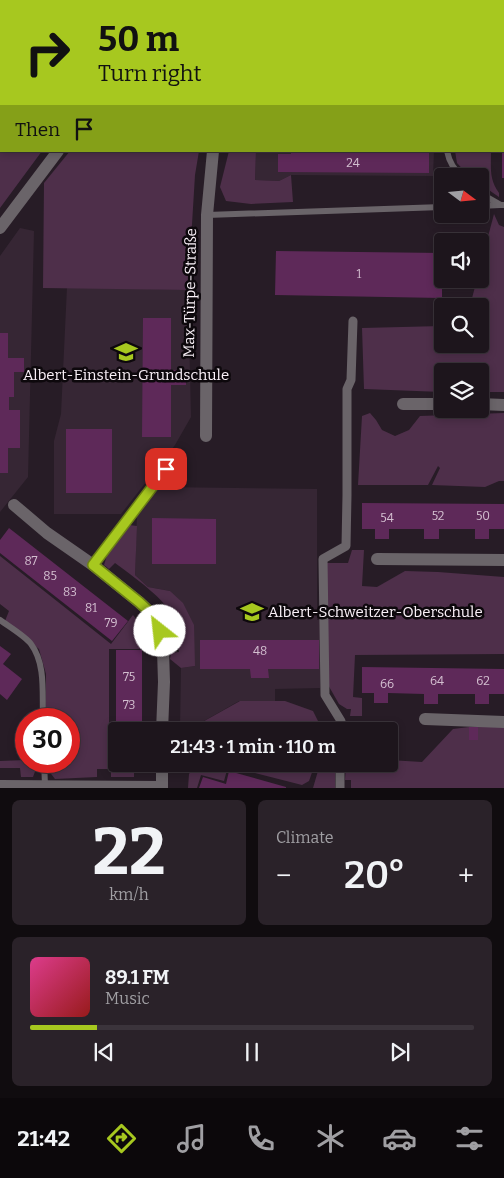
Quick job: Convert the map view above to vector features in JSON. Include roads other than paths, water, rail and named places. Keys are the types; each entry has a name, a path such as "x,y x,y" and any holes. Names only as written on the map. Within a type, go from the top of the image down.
{"street":[{"path":"0,228 57,152"},
{"name":"Max-Türpe-Straße","path":"206,436 207,215 213,152"},
{"path":"341,722 325,695 323,559 346,546 347,390 352,380 353,321"},
{"path":"403,404 434,404"},
{"path":"489,404 504,405"},
{"path":"14,505 47,533 93,565 153,615 160,631 164,650 162,722"},
{"path":"377,559 504,560"},
{"path":"425,719 504,722"},
{"path":"0,786 162,787 162,772"},
{"path":"340,772 340,788"}],"lane":[{"path":"447,152 454,168"},
{"path":"489,198 503,205"},
{"path":"489,206 503,205"},
{"path":"207,215 434,207"},
{"path":"93,565 166,469"},
{"path":"0,620 30,642 39,659 43,708"},
{"path":"44,773 45,786"}],"place":[{"name":"Albert-Einstein-Grundschule","path":"126,352"},
{"name":"Albert-Schweitzer-Oberschule","path":"252,612"}]}
